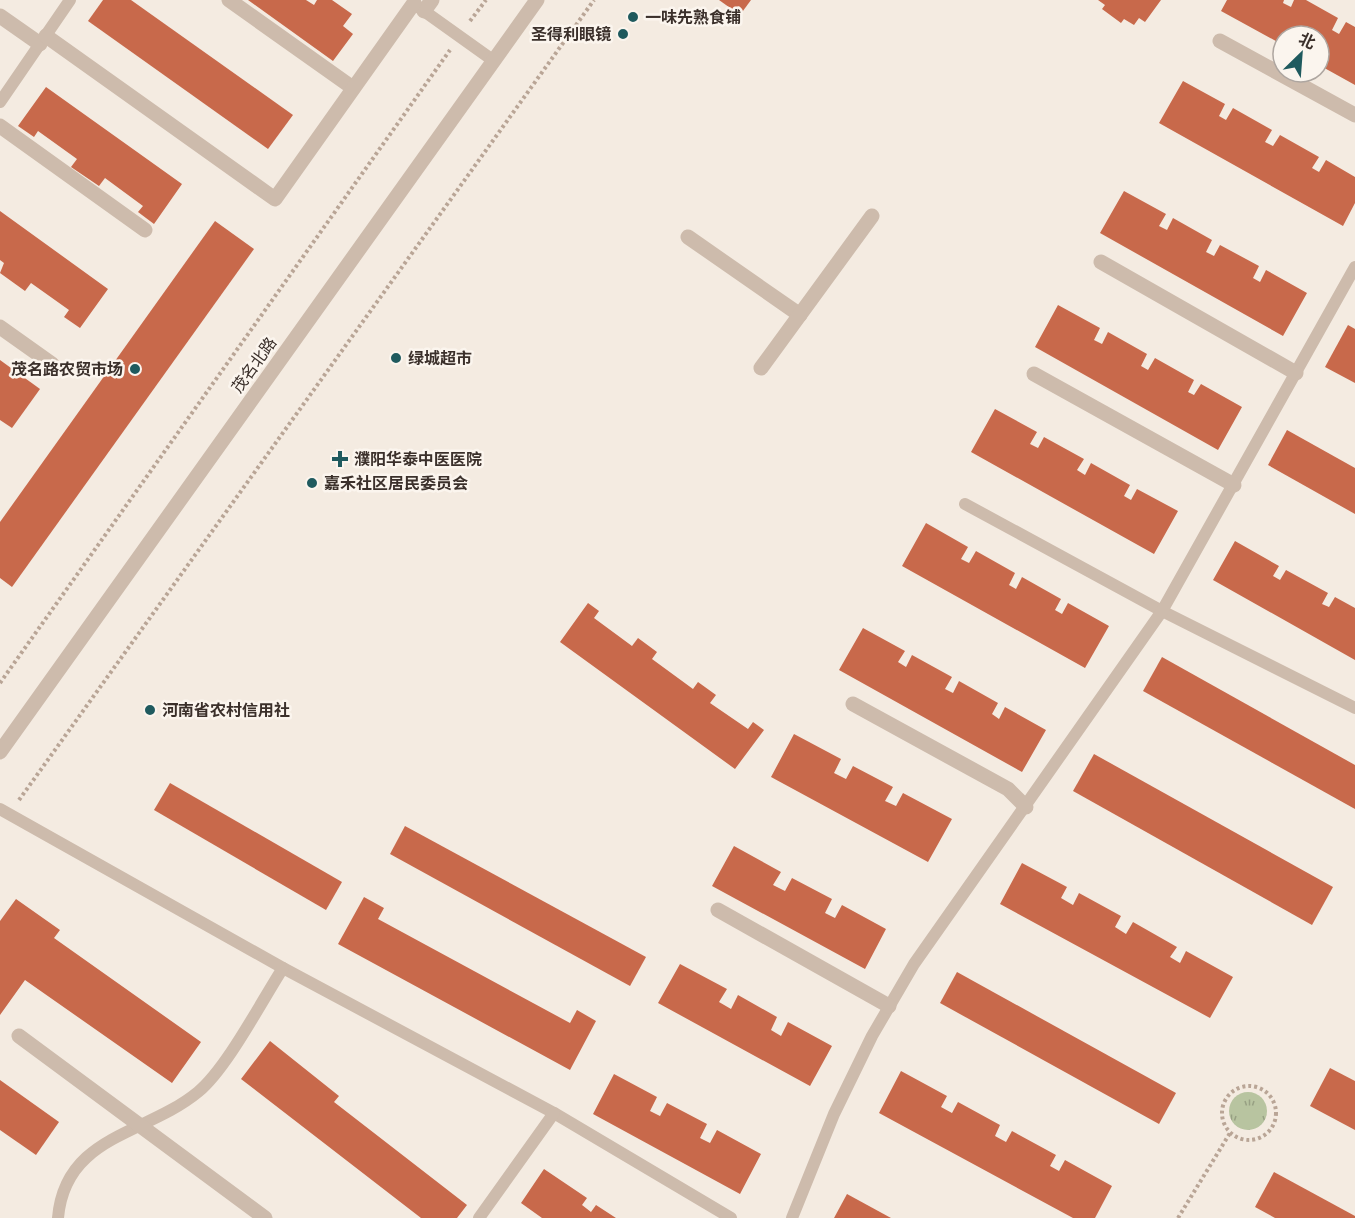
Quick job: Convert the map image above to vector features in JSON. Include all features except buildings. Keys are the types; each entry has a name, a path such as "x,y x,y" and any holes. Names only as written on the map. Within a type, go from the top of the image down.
{"street":[{"path":"229,0 353,88"},
{"name":"茂名北路","path":"0,752 537,0"},
{"path":"0,16 43,40 275,199 353,88 420,3"},
{"path":"1220,40 1355,115"},
{"path":"0,126 145,230"},
{"path":"761,368 872,216"},
{"path":"688,237 800,315"},
{"path":"1101,262 1296,373"},
{"path":"0,327 52,364"},
{"path":"1034,374 1234,485"},
{"path":"853,704 1008,789 1026,807"},
{"path":"718,910 889,1006"},
{"path":"19,1036 265,1218"}],"lane":[{"path":"0,102 70,0"},
{"path":"420,3 494,61"},
{"path":"792,1218 834,1114 889,1006 914,964 1162,611 1355,267"},
{"path":"966,504 1162,611 1355,708"},
{"path":"5,812 283,968 554,1113 731,1218"},
{"path":"58,1218 67,1183 75,1168 95,1150 197,1093 215,1075 283,968"},
{"path":"479,1218 554,1113"}],"path":[{"path":"0,683 486,0"},
{"path":"5,812 594,0"},
{"path":"1244,1085 1253,1085 1268,1093 1277,1109 1272,1128 1257,1139 1248,1140 1230,1133 1222,1118 1222,1109 1229,1094 1244,1085"},
{"path":"1178,1218 1230,1133"}],"green space":[{"path":"1248,1092 1262,1097 1267,1111 1262,1125 1248,1130 1234,1125 1229,1111 1234,1097"}],"place":[{"name":"一味先熟食铺","path":"633,17"},
{"name":"圣得利眼镜","path":"623,34"},
{"name":"绿城超市","path":"396,358"},
{"name":"茂名路农贸市场","path":"135,369"},
{"name":"濮阳华泰中医医院","path":"340,459"},
{"name":"嘉禾社区居民委员会","path":"312,483"},
{"name":"河南省农村信用社","path":"150,710"}]}
